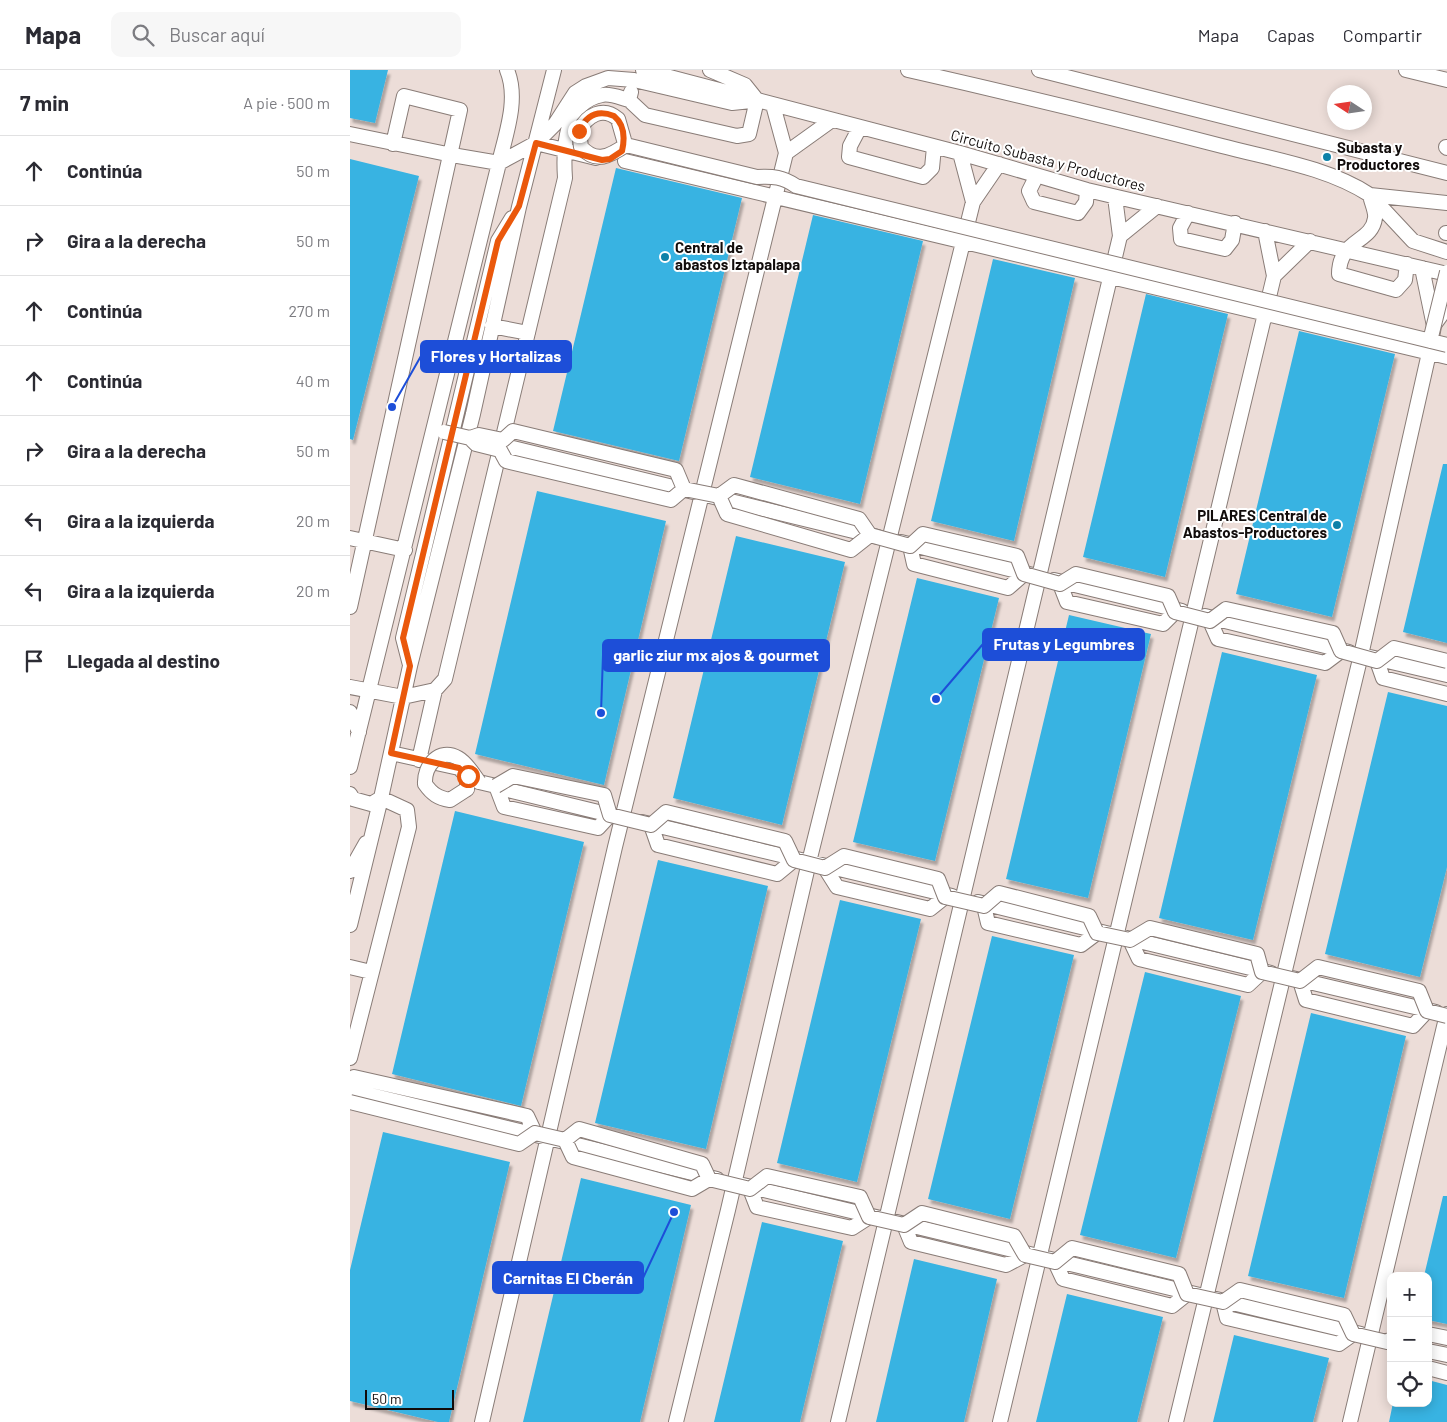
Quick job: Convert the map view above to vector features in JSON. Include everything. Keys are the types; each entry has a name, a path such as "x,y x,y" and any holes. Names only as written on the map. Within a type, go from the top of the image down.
{"street":[{"path":"350,767 499,163 511,108 512,90 507,70"},
{"path":"350,925 373,833 410,666 464,452 519,206 554,70"},
{"path":"710,70 745,85 757,100"},
{"path":"908,70 1081,109 1316,171 1360,188 1370,195 1413,241 1447,252"},
{"path":"1039,70 1447,173"},
{"path":"1406,70 1447,80"},
{"path":"629,100 638,75"},
{"path":"350,134 452,156 499,163 536,143 555,124 575,93 586,86 608,78 638,75 732,103 757,100"},
{"name":"Circuito Subasta y Productores","path":"638,75 773,104 960,153 1036,177 1115,197 1447,273"},
{"path":"419,760 435,690 446,679 565,178 563,150 568,126 587,101 604,94 629,100 645,115 737,136 749,134 757,100"},
{"path":"350,607 452,156 460,110 404,96 393,144"},
{"path":"482,1422 541,1135 616,816 701,494 786,153 773,104"},
{"path":"536,143 602,160 610,159 622,151 624,140 618,119 608,113 595,113 589,116 579,131 581,147 593,157 603,158 611,155 626,144 757,177 772,176 786,180 796,186 1430,347 1447,357"},
{"path":"786,153 832,120"},
{"path":"860,127 850,146 849,157 914,175 923,177 932,168 934,147"},
{"path":"960,153 973,202"},
{"path":"624,161 964,240 1264,313 1430,347 1447,345"},
{"path":"676,1422 809,862 973,202 999,164"},
{"path":"1036,177 1029,191 1034,202 1078,212 1086,202 1087,190"},
{"path":"1370,195 1447,203"},
{"path":"1370,195 1376,216 1373,226 1369,232 1346,249 1339,264 1339,274 1396,290 1405,280 1407,264"},
{"path":"838,1422 1041,576 1120,236 1115,197"},
{"path":"410,666 403,638 448,433 494,240 519,206"},
{"path":"1120,236 1157,206"},
{"path":"1188,213 1180,228 1182,239 1225,249 1232,240 1235,223"},
{"path":"487,215 494,240"},
{"path":"1000,1422 1274,276 1264,231"},
{"path":"1274,276 1310,241"},
{"path":"1422,268 1434,326 1430,347"},
{"path":"1176,1422 1361,655 1447,273"},
{"path":"1434,326 1447,307"},
{"path":"492,326 528,333"},
{"path":"470,438 478,435 503,440 513,431 676,470 684,489"},
{"path":"448,433 470,438 476,444 500,450 506,462 671,500 684,489"},
{"path":"384,635 395,629 399,621 448,433"},
{"path":"514,448 1447,675"},
{"path":"684,489 719,496 734,485 859,519 870,535 910,546"},
{"path":"719,496 727,514 851,550 870,535"},
{"path":"910,546 924,534 1017,556 1024,574"},
{"path":"350,538 405,550"},
{"path":"910,546 914,564 1008,588 1024,574"},
{"path":"1024,574 1060,584 1076,574 1168,596 1175,612"},
{"path":"1060,584 1067,602 1163,624 1175,612"},
{"path":"1210,621 1226,609 1333,633 1341,651"},
{"path":"1175,612 1210,621"},
{"path":"1210,621 1218,639 1325,663 1341,651"},
{"path":"1377,661 1394,648 1447,661"},
{"path":"1341,651 1377,661"},
{"path":"1377,661 1383,678 1447,694"},
{"path":"350,687 403,697 435,690"},
{"path":"350,712 359,732"},
{"path":"391,753 419,760 459,768 468,776 467,789 450,800 440,798 432,793 425,784 427,766 434,759 451,754 460,758 479,782 502,788"},
{"path":"651,825 616,816 604,795 513,776 502,788 504,807 598,828 616,816 1447,1015"},
{"path":"350,794 353,799 371,804 381,798"},
{"path":"350,1058 370,972 409,827 407,810 381,798"},
{"path":"651,825 666,812 785,841 794,860"},
{"path":"651,825 658,845 777,874 794,860"},
{"path":"350,870 373,833"},
{"path":"825,868 844,856 938,880 945,896"},
{"path":"794,860 825,868 837,887 930,909 945,896"},
{"path":"984,906 999,893 1089,916 1097,933"},
{"path":"945,896 984,906"},
{"path":"984,906 988,923 1081,944 1097,933 1130,940 1150,928 1257,954 1262,972"},
{"path":"1130,940 1139,959 1248,985 1262,972"},
{"path":"350,967 370,972"},
{"path":"1262,972 1300,980 1318,967 1419,990 1427,1011"},
{"path":"1300,980 1306,1000 1413,1026 1427,1011"},
{"path":"1427,1011 1447,1015"},
{"path":"1350,1422 1447,1015"},
{"path":"350,1079 354,1077 527,1116 541,1135"},
{"path":"350,1090 1387,1342"},
{"path":"350,1102 519,1144 541,1135 565,1140 579,1129 702,1164 709,1180"},
{"path":"565,1140 573,1157 692,1189 709,1180 750,1189"},
{"path":"750,1189 766,1176 860,1197 869,1217"},
{"path":"750,1189 758,1207 852,1228 869,1217 904,1225 922,1213 1014,1236 1025,1255"},
{"path":"904,1225 911,1242 1006,1265 1025,1255 1055,1262"},
{"path":"1055,1262 1072,1248 1178,1274 1188,1294"},
{"path":"1055,1262 1063,1279 1172,1306 1188,1294"},
{"path":"1188,1294 1222,1302 1240,1290 1344,1315 1353,1334"},
{"path":"1222,1302 1227,1318 1339,1344 1353,1334 1387,1342"},
{"path":"1432,1335 1447,1338"},
{"path":"1432,1352 1447,1355"},
{"path":"1432,1369 1447,1373"}],"building":[{"path":"350,70 388,70 375,123 350,118"},
{"path":"350,159 419,176 353,440 350,439"},
{"path":"616,168 742,198 679,461 553,431"},
{"path":"813,215 923,241 860,504 750,477"},
{"path":"993,259 1075,278 1014,541 931,521"},
{"path":"1146,294 1228,314 1165,577 1083,557"},
{"path":"1299,331 1395,354 1332,617 1236,594"},
{"path":"1443,464 1447,464 1447,643 1403,632"},
{"path":"537,491 666,521 604,785 475,754"},
{"path":"736,536 845,562 782,825 673,798"},
{"path":"917,578 999,598 935,861 853,842"},
{"path":"1069,615 1151,634 1088,898 1006,879"},
{"path":"1222,652 1317,675 1253,940 1159,918"},
{"path":"1388,692 1447,706 1447,867 1420,977 1325,954"},
{"path":"455,811 584,842 521,1106 392,1074"},
{"path":"658,860 768,886 706,1149 595,1123"},
{"path":"840,900 921,919 857,1182 777,1163"},
{"path":"992,936 1074,955 1010,1219 928,1199"},
{"path":"1145,972 1241,996 1176,1258 1080,1235"},
{"path":"1311,1013 1406,1036 1344,1298 1248,1276"},
{"path":"383,1132 510,1162 449,1422 438,1422 350,1401 350,1270"},
{"path":"581,1178 691,1205 640,1422 523,1422"},
{"path":"1443,1196 1447,1196 1447,1324 1432,1321 1432,1272 1425,1272"},
{"path":"762,1222 843,1241 800,1422 714,1422"},
{"path":"914,1259 997,1279 964,1422 876,1422"},
{"path":"1067,1294 1163,1317 1137,1422 1036,1422"},
{"path":"1234,1335 1329,1358 1313,1422 1213,1422"},
{"path":"1432,1381 1447,1385 1447,1422 1389,1422 1392,1407 1432,1407"}],"place":[{"name":"Subasta y Productores","path":"1327,157"},
{"name":"Central de abastos Iztapalapa","path":"665,257"},
{"name":"Flores y Hortalizas","path":"392,407"},
{"name":"PILARES Central de Abastos-Productores","path":"1337,525"},
{"name":"Frutas y Legumbres","path":"936,699"},
{"name":"garlic ziur mx ajos & gourmet","path":"601,713"},
{"name":"Carnitas El Cberán","path":"674,1212"}],"route":[{"path":"468,776 459,768 391,753 410,666 403,638 498,241 519,206 536,143 602,160 617,156 622,151 624,140 622,128 618,119 608,113 595,113 589,116 579,131"}]}
